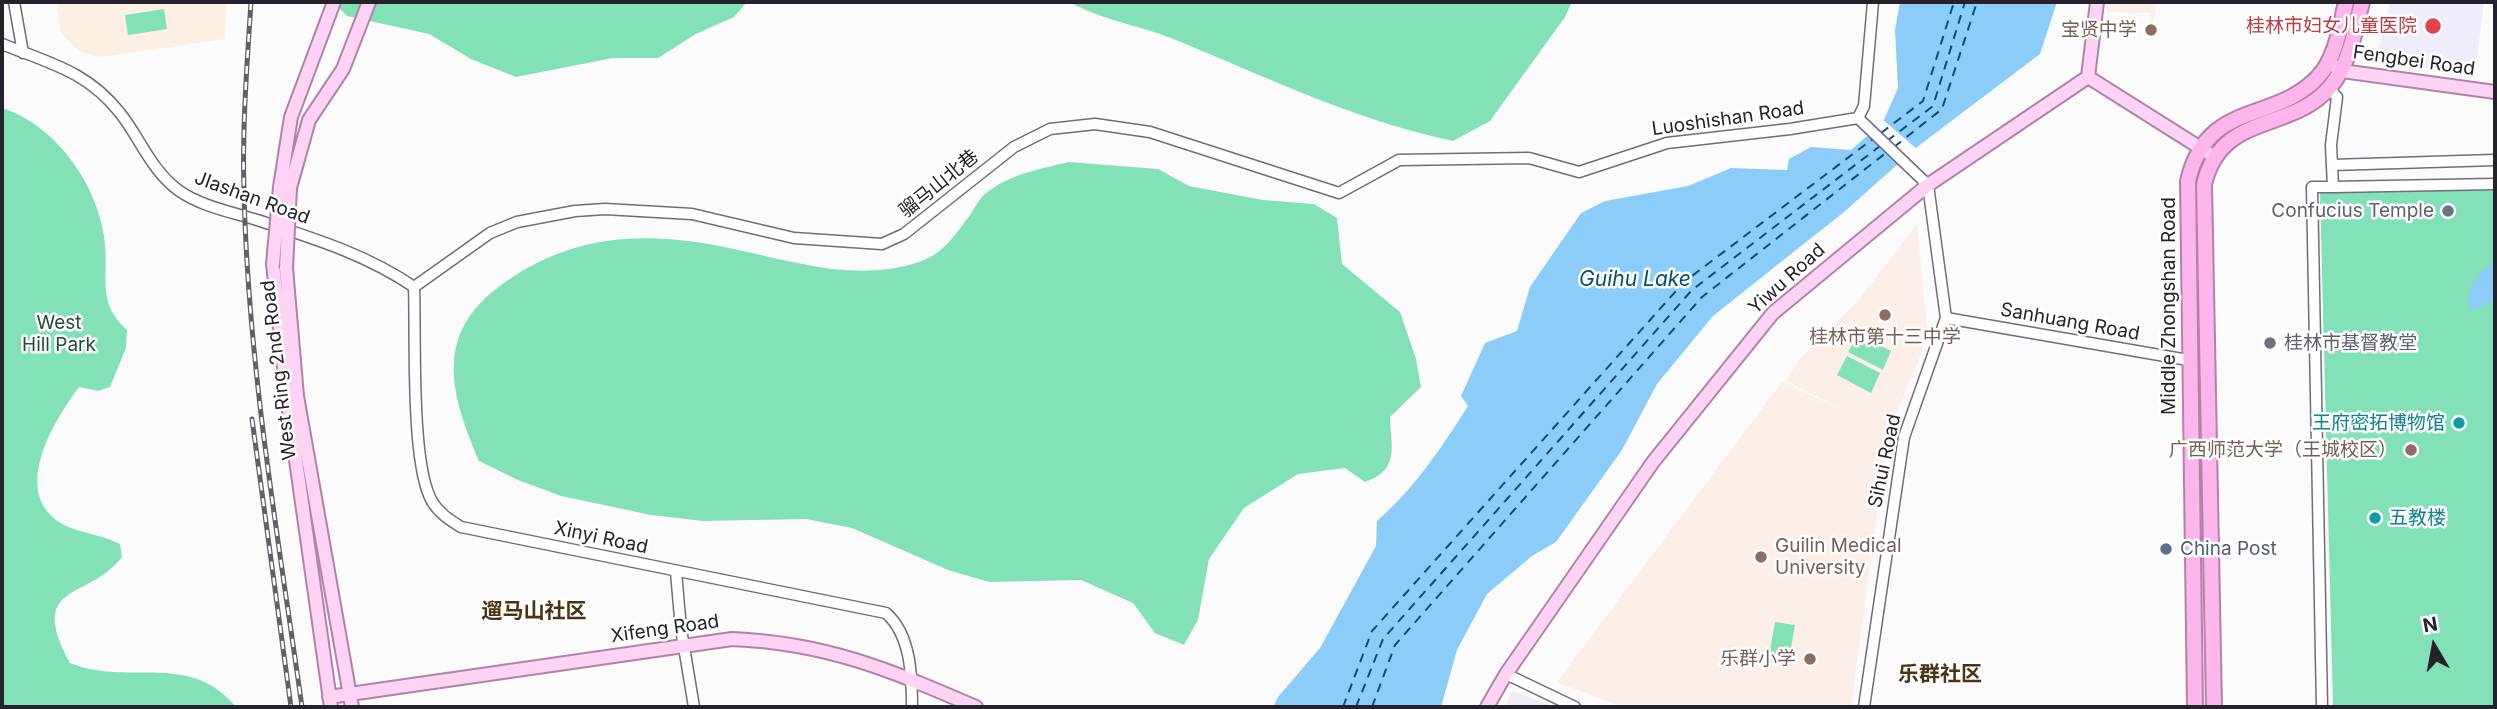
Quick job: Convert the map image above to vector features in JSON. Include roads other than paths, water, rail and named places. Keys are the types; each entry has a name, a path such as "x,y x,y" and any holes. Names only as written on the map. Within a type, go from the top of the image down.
{"highway":[{"path":"2200,146 2240,116 2306,87 2328,63 2346,2"},
{"path":"2213,157 2247,130 2298,110 2329,89 2342,71 2362,2"},
{"name":"Middle Zhongshan Road","path":"2195,707 2186,208 2188,181 2200,146"},
{"name":"Middle Zhongshan Road","path":"2213,157 2204,184 2203,209 2214,707"}],"main road":[{"name":"West Ring 2nd Road","path":"330,702 286,397 279,266 291,117 334,2"},
{"name":"West Ring 2nd Road","path":"285,187 309,120 343,69 369,2"},
{"path":"2097,2 2088,77 2200,146 2213,157"},
{"name":"Fengbei Road","path":"2328,63 2342,71 2495,92"},
{"name":"Yiwu Road","path":"1487,707 1506,674 1653,462 1773,313 1927,185 2088,77"},
{"name":"West Ring 2nd Road","path":"279,266 297,396 351,701"},
{"name":"Xifeng Road","path":"330,702 351,701 732,639 807,647 843,654 976,707"}],"street":[{"path":"14,2 23,53"},
{"path":"1873,2 1864,106 1858,118 1927,185"},
{"name":"JIashan Road","path":"2,44 86,79 120,113 159,173 178,190 201,202 333,245 384,267 414,287"},
{"path":"2329,89 2337,97 2333,187"},
{"name":"Luoshishan Road","path":"1399,160 1529,158 1579,172 1667,142 1790,129 1858,118"},
{"name":"骝马山北巷","path":"414,287 490,233 517,222 575,211 627,209 692,214 793,238 882,244 904,234 1014,147 1049,129 1094,124 1150,132 1339,193 1399,160"},
{"path":"2332,165 2495,160"},
{"path":"2322,707 2312,187 2495,184"},
{"name":"Sihui Road","path":"1864,707 1904,437 1946,318 1927,185"},
{"name":"Xinyi Road","path":"414,287 419,457 431,501 444,517 461,527 886,612 897,622 903,638 912,680 912,707"},
{"name":"Sanhuang Road","path":"1946,318 2188,360"},
{"path":"676,572 683,645 695,707"},
{"path":"1506,674 1575,707"}],"water":[{"name":"Guihu Lake","path":"1900,2 2057,2 2040,54 1917,147 1844,212 1713,316 1657,384 1622,450 1556,542 1532,556 1487,594 1457,650 1441,707 1273,707 1278,697 1320,648 1376,546 1377,521 1415,481 1468,406 1461,396 1485,343 1517,331 1530,287 1581,213 1605,201 1688,186 1731,168 1787,170 1789,159 1811,147 1851,150 1883,122 1898,88 1895,30"},
{"path":"2495,261 2495,301 2470,311 2469,295 2474,283"}],"railway":[{"path":"251,2 244,144 251,321 302,707"},
{"path":"252,419 291,707"}],"place":[{"name":"桂林市妇女儿童医院","path":"2433,26"},
{"name":"宝贤中学","path":"2151,30"},
{"name":"Confucius Temple","path":"2448,211"},
{"name":"桂林市第十三中学","path":"1885,315"},
{"name":"桂林市基督教堂","path":"2270,343"},
{"name":"王府密拓博物馆","path":"2459,423"},
{"name":"广西师范大学（王城校区）","path":"2411,450"},
{"name":"五教楼","path":"2375,518"},
{"name":"China Post","path":"2166,549"},
{"name":"Guilin Medical University","path":"1761,557"},
{"name":"乐群小学","path":"1810,659"}],"district":[{"name":"遛马山社区","path":"534,612"},
{"name":"乐群社区","path":"1940,675"}],"park label":[{"name":"West Hill Park","path":"59,334"}]}
